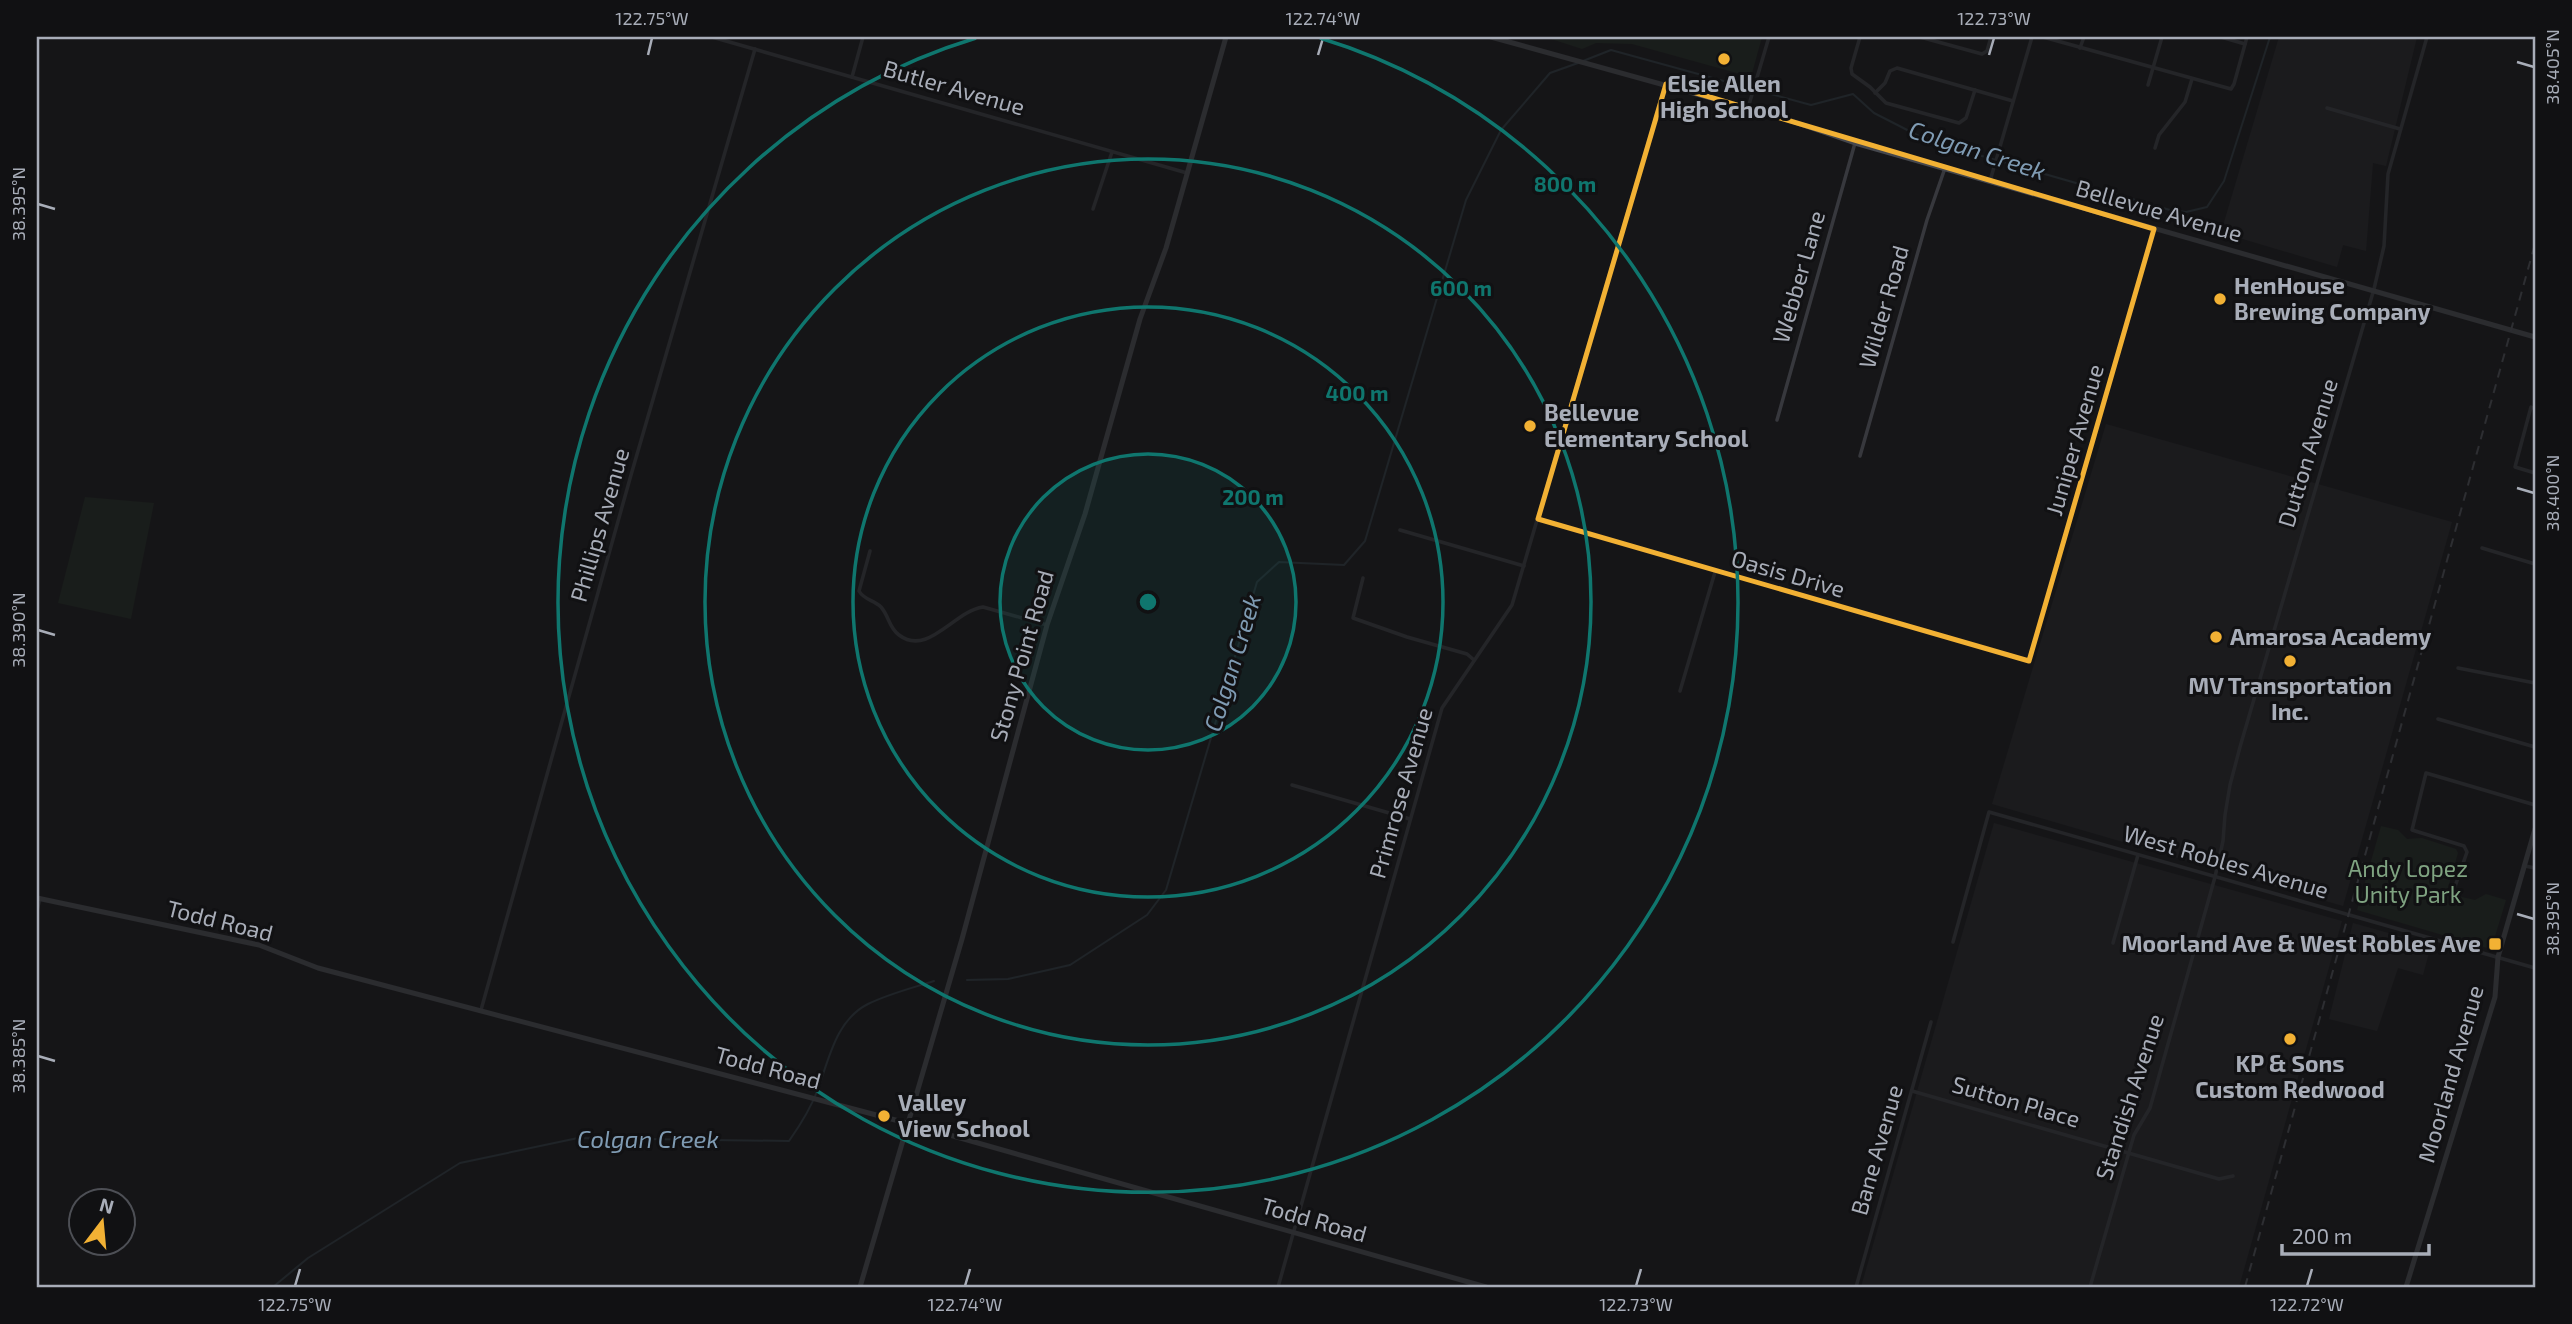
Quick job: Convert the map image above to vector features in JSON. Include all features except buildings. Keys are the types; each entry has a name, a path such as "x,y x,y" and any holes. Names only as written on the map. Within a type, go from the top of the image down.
{"main road":[{"name":"Stony Point Road","path":"860,1287 968,916 1047,625 1085,514 1140,319 1166,248 1226,37"},
{"name":"Bellevue Avenue","path":"1490,37 1666,84 1855,143 2535,337"},
{"name":"Moorland Avenue","path":"2406,1287 2495,997 2498,957 2535,829"},
{"name":"Todd Road","path":"38,898 259,945 318,968 907,1123 1486,1287"}],"street":[{"name":"Butler Avenue","path":"712,37 1187,173"},
{"path":"852,77 863,37"},
{"path":"1748,108 1769,37"},
{"path":"1860,37 1851,68 1852,74 1892,105 1959,123 1966,118 1975,90"},
{"path":"1920,37 1982,54 1987,51 1991,37"},
{"path":"1990,181 2032,37"},
{"path":"2043,37 2231,89 2235,84 2247,37"},
{"path":"2080,48 2084,37"},
{"path":"2148,85 2162,37"},
{"path":"2221,37 2245,44"},
{"name":"Dutton Avenue","path":"2215,877 2240,747 2374,289 2384,246 2388,174 2426,37"},
{"name":"Phillips Avenue","path":"481,1011 631,475 755,49"},
{"path":"1875,93 1885,83 1890,71 1897,68 2013,101"},
{"path":"2155,148 2159,135 2185,102 2192,79"},
{"name":"Primrose Avenue","path":"1278,1287 1442,708 1512,605 1666,84"},
{"path":"2327,108 2400,129"},
{"name":"Webber Lane","path":"1777,420 1855,143"},
{"path":"1093,209 1112,152"},
{"name":"Wilder Road","path":"1860,457 1927,220 1945,168"},
{"name":"Juniper Avenue","path":"2029,661 2154,229"},
{"path":"2533,408 2515,467 2535,473"},
{"name":"Oasis Drive","path":"1538,519 2029,661"},
{"path":"1401,530 1524,566"},
{"path":"2482,548 2535,564"},
{"path":"870,551 859,591 883,610 896,633 910,641 927,640 962,615 983,607 1047,625"},
{"path":"1679,691 1716,572"},
{"path":"1363,578 1353,618 1467,654 1474,660"},
{"path":"2458,668 2535,683"},
{"path":"2438,719 2535,747"},
{"path":"2451,898 2467,852 2464,846 2412,830 2426,773 2535,805"},
{"path":"1292,785 1410,819"},
{"name":"West Robles Avenue","path":"1953,942 1989,812 2535,968"},
{"path":"2113,943 2138,855"},
{"path":"2525,866 2535,868"},
{"name":"Standish Avenue","path":"2090,1287 2128,1152 2134,1135 2150,1108 2215,877"},
{"path":"37,911 38,898"},
{"path":"2439,940 2442,932"},
{"name":"Bane Avenue","path":"1856,1287 1931,1022"},
{"name":"Sutton Place","path":"1912,1091 2219,1178 2233,1176"}],"highlighted area":[{"path":"1666,84 2154,229 2029,661 1538,519"}],"shaded area":[{"path":"2279,37 2417,37 2386,166 2373,163 2366,251 2343,245 2337,267 2226,234 2222,229"},
{"path":"2106,424 2452,522 2343,906 1992,804"},
{"path":"1994,823 2342,921 2239,1287 1861,1287"},
{"path":"2353,923 2431,945 2423,975 2398,968 2377,1031 2329,1019"}],"green space":[{"name":"Elsie Allen High School","path":"1545,37 1762,37 1751,77 1632,44 1596,43 1582,49"},
{"path":"85,497 154,503 131,619 58,603"},
{"name":"Andy Lopez Unity Park","path":"2381,826 2398,830 2407,839 2422,838 2456,849 2458,853 2448,888 2449,894 2475,900 2486,894 2506,900 2493,943 2487,948 2357,910"}],"waterway":[{"name":"Colgan Creek","path":"1583,61 1611,50 1811,105 1853,94 1874,113 1919,136 1956,143 1982,156 2170,210 2186,212 2207,207 2224,181 2270,37"},
{"name":"Colgan Creek","path":"967,980 1008,979 1070,965 1147,915 1166,890 1257,582 1279,562 1344,565 1365,541 1466,200 1501,130 1550,73 1578,63"},
{"name":"Colgan Creek","path":"273,1287 308,1258 460,1163 578,1138 789,1141 812,1103 835,1041 848,1020 876,1000 934,981"}],"railway":[{"path":"2245,1287 2535,244"}],"place":[{"name":"Elsie Allen High School","path":"1724,59"},
{"name":"HenHouse Brewing Company","path":"2220,299"},
{"name":"Bellevue Elementary School","path":"1530,426"},
{"name":"Amarosa Academy","path":"2216,637"},
{"name":"MV Transportation Inc.","path":"2290,661"},
{"name":"Moorland Ave & West Robles Ave","path":"2495,944"},
{"name":"KP & Sons Custom Redwood","path":"2290,1039"},
{"name":"Valley View School","path":"884,1116"}]}
